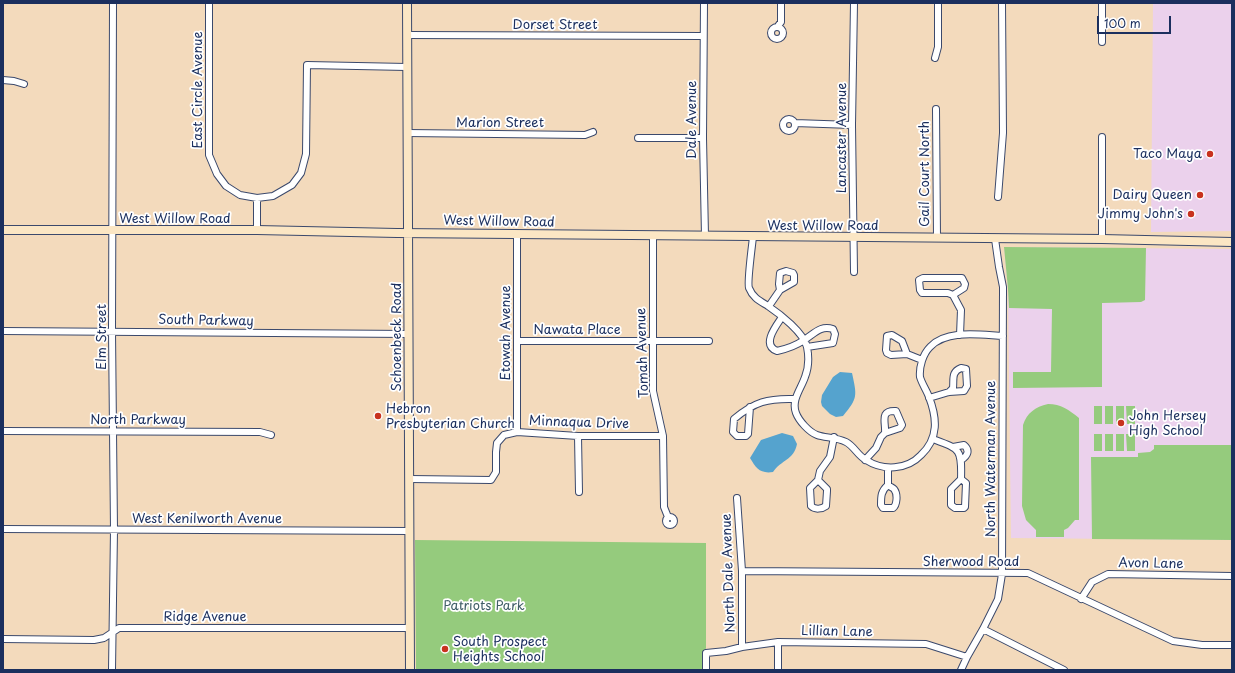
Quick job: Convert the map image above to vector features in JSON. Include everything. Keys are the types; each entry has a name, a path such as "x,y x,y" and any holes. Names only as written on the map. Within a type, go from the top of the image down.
{"street":[{"name":"Elm Street","path":"112,670 114,530 112,331 113,3"},
{"name":"East Circle Avenue","path":"209,3 209,155 217,174 226,186 240,195 257,198"},
{"name":"Schoenbeck Road","path":"407,3 410,670"},
{"name":"Dale Avenue","path":"704,3 703,138 705,236"},
{"path":"778,26 781,22 781,3"},
{"name":"Lancaster Avenue","path":"854,3 852,124 854,272"},
{"path":"935,58 938,47 938,3"},
{"path":"998,197 1003,133 1002,3"},
{"path":"1102,3 1102,42"},
{"name":"Dorset Street","path":"407,35 703,36"},
{"path":"257,230 257,198 273,196 292,185 301,173 306,154 307,65 407,67"},
{"path":"3,80 24,84"},
{"name":"Gail Court North","path":"936,109 937,238"},
{"path":"795,124 852,124"},
{"name":"Marion Street","path":"407,133 585,135 593,132"},
{"path":"1102,137 1102,239"},
{"path":"638,138 703,138"},
{"name":"West Willow Road","path":"3,230 257,230 753,237 1102,239 1232,242"},
{"name":"Etowah Avenue","path":"517,234 517,432"},
{"name":"Tomah Avenue","path":"653,235 653,391 663,436 664,507 668,517"},
{"path":"753,237 748,287 756,299 769,306 793,326 804,340 807,348 809,358 806,376 795,399 796,413 804,425 817,435 834,437 847,442 865,460 888,468 908,465 922,455 933,439 936,427 929,398 920,377 922,360 930,347 945,338 960,335 1003,336"},
{"name":"North Waterman Avenue","path":"961,670 998,599 1002,574 1003,287 995,239"},
{"path":"922,278 962,278 965,284 964,288 953,295 942,293 922,293 920,290 919,280 922,278"},
{"path":"769,306 780,290"},
{"path":"953,295 960,310 960,335"},
{"path":"782,316 770,340 770,345 777,351 804,340 814,332 825,328 833,329 833,343 807,348"},
{"name":"South Parkway","path":"3,330 409,334"},
{"name":"Nawata Place","path":"518,341 709,341"},
{"path":"907,354 922,360"},
{"path":"929,398 949,392"},
{"path":"750,407 748,434 746,436 737,436 733,432 734,419 750,407 755,404 775,399 795,399"},
{"name":"North Parkway","path":"3,431 260,432 271,436"},
{"name":"Minnaqua Drive","path":"410,479 490,480 496,472 497,444 504,435 517,432 578,436 663,436"},
{"path":"865,460 876,448 885,432"},
{"path":"578,436 579,492"},
{"path":"818,480 820,471 830,457 834,437"},
{"path":"933,439 953,447 964,445 968,451 966,457 961,460"},
{"path":"953,447 961,460 961,479 951,489 951,504 954,508 964,508 966,506 966,483 961,479"},
{"path":"888,468 888,485"},
{"name":"North Dale Avenue","path":"738,498 742,571 742,646"},
{"name":"West Kenilworth Avenue","path":"3,529 410,531"},
{"name":"Sherwood Road","path":"742,571 1028,573 1173,641 1202,645 1232,645"},
{"name":"Avon Lane","path":"1081,599 1092,582 1108,574 1232,576"},
{"name":"Ridge Avenue","path":"3,639 94,640 104,638 119,628 410,628"},
{"path":"983,629 1064,670"},
{"path":"778,642 778,670"},
{"name":"Lillian Lane","path":"706,670 706,653 726,651 742,646 778,642 926,644 967,656"}],"shaded area":[{"path":"1153,3 1232,3 1232,231 1151,232"},
{"name":"John Hersey High School","path":"1004,247 1232,249 1232,540 1011,538 1008,289"}],"green space":[{"path":"1004,247 1146,248 1145,300 1141,302 1102,303 1102,387 1013,388 1013,372 1051,372 1052,309 1009,308"},
{"path":"1048,404 1065,408 1079,418 1079,520 1075,520 1068,528 1064,530 1064,537 1036,537 1036,530 1026,520 1022,506 1023,425 1032,411"},
{"path":"1094,406 1102,406 1102,424 1094,424"},
{"path":"1105,406 1113,406 1113,424 1105,424"},
{"path":"1116,406 1124,406 1124,424 1116,424"},
{"path":"1126,406 1135,406 1135,424 1127,424"},
{"path":"1094,434 1102,434 1102,451 1094,451"},
{"path":"1105,434 1113,434 1113,451 1105,451"},
{"path":"1116,434 1124,434 1124,451 1116,451"},
{"path":"1126,434 1135,434 1135,451 1127,451"},
{"path":"1154,445 1232,445 1232,540 1092,539 1091,457 1138,457 1138,453 1150,452 1154,449"},
{"name":"Patriots Park","path":"415,540 706,543 706,648 703,659 703,670 416,670"}],"water":[{"path":"840,372 852,373 855,396 854,401 843,416 836,417 830,414 822,406 821,402 822,395 833,377"},
{"path":"782,433 793,436 797,444 793,453 773,472 759,470 750,458 761,440"}],"place":[{"name":"Taco Maya","path":"1210,154"},
{"name":"Dairy Queen","path":"1200,195"},
{"name":"Jimmy John's","path":"1191,214"},
{"name":"Hebron Presbyterian Church","path":"378,416"},
{"name":"John Hersey High School","path":"1121,423"},
{"name":"South Prospect Heights School","path":"445,649"}]}
